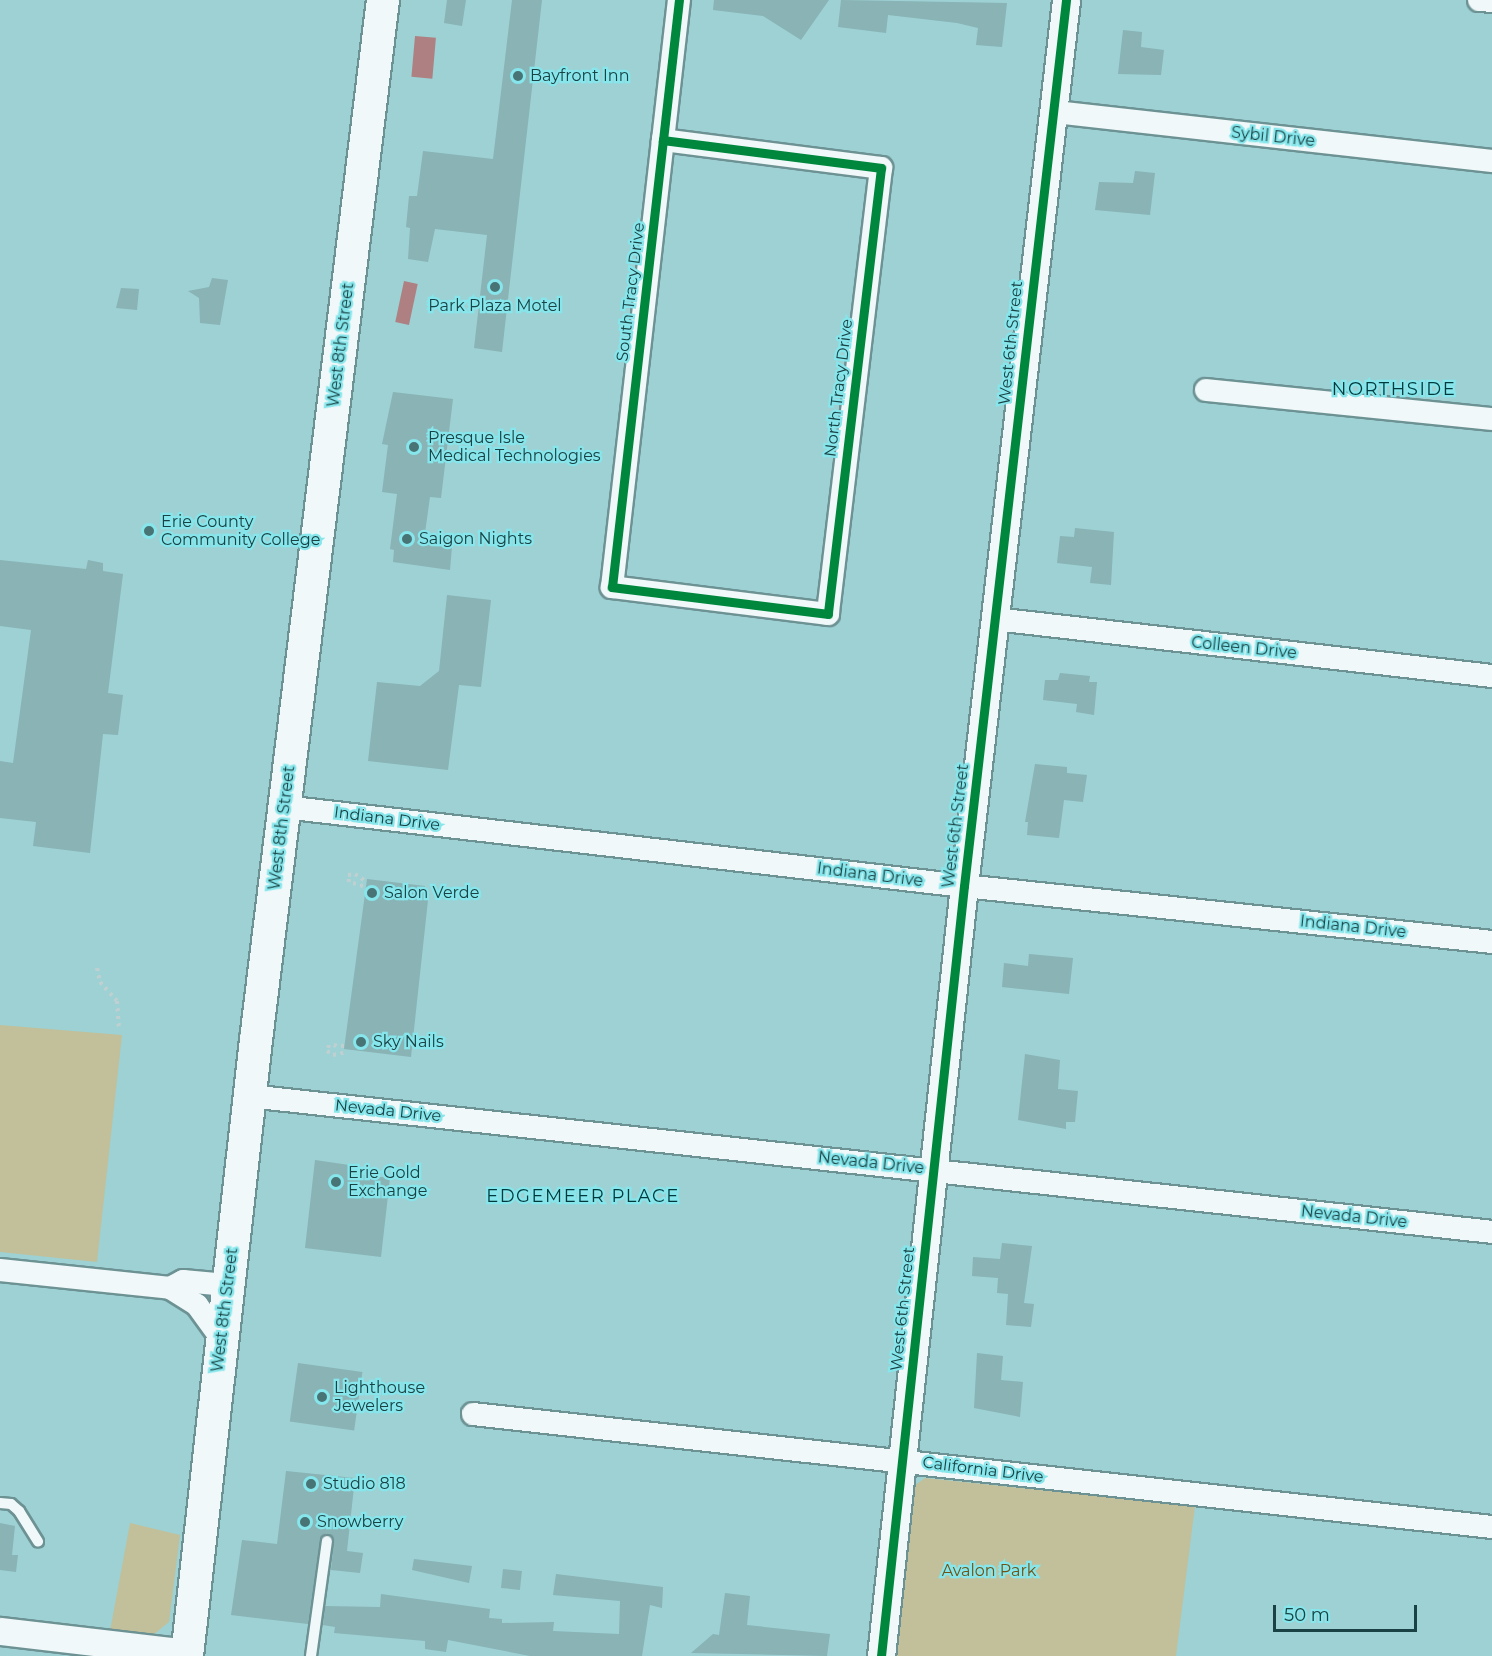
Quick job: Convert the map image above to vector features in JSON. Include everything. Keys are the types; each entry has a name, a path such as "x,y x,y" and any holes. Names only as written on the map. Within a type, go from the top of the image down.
{"main road":[{"name":"West 8th Street","path":"187,1654 249,1095 383,0"}],"street":[{"name":"South Tracy Drive","path":"612,586 679,0"},
{"name":"West 6th Street","path":"881,1656 964,886 1055,112 1066,0"},
{"path":"1479,0 1492,2"},
{"name":"Sybil Drive","path":"1055,112 1492,161"},
{"name":"North Tracy Drive","path":"612,586 828,614 881,168 663,140"},
{"path":"1206,390 1492,419"},
{"name":"Colleen Drive","path":"995,620 1492,676"},
{"name":"Indiana Drive","path":"285,807 964,886 1492,942"},
{"name":"Nevada Drive","path":"249,1095 1492,1233"},
{"path":"0,1270 170,1288 198,1305 221,1338"},
{"path":"170,1288 183,1281 228,1285"},
{"name":"California Drive","path":"473,1414 1492,1527"},
{"path":"0,1631 187,1654"}],"lane":[{"path":"0,1503 11,1504 19,1511 38,1542"},
{"path":"311,1656 327,1541"}],"path":[{"path":"363,886 349,882 348,875 356,874 367,882"},
{"path":"97,968 100,982 117,1001 119,1027"},
{"path":"344,1046 329,1045 327,1051 333,1055 347,1052"}],"green space":[{"path":"0,1025 122,1035 97,1262 0,1252"},
{"name":"Avalon Park","path":"925,1478 1195,1506 1176,1656 891,1656 911,1488"},
{"path":"130,1523 180,1535 169,1622 153,1635 110,1631"}],"shaded area":[{"path":"415,36 436,38 432,79 411,77"},
{"path":"404,281 418,284 409,325 395,322"}],"building":[{"path":"447,0 466,0 462,26 444,23"},
{"path":"512,0 542,0 502,352 474,348 487,235 435,229 428,262 408,259 410,228 406,227 409,196 417,196 423,151 493,159"},
{"path":"714,0 829,0 801,40 763,16 713,10"},
{"path":"841,0 1007,3 1002,47 976,45 978,28 957,23 888,15 886,33 838,27"},
{"path":"1123,30 1142,32 1141,47 1164,50 1161,75 1118,74"},
{"path":"1135,171 1155,173 1150,215 1095,210 1099,182 1133,183"},
{"path":"212,278 228,280 220,325 200,323 199,298 188,291 209,287"},
{"path":"121,288 139,289 137,310 116,308"},
{"path":"393,392 453,399 441,498 430,497 425,533 453,535 450,570 393,562 394,550 390,549 397,494 382,492 388,445 382,444"},
{"path":"1075,528 1114,532 1111,585 1090,583 1092,567 1057,563 1060,536 1074,537"},
{"path":"0,560 86,569 88,560 103,563 103,571 123,574 108,693 123,695 118,735 103,734 90,853 33,846 36,822 0,818 0,761 13,763 31,630 0,626"},
{"path":"447,595 491,600 481,687 459,685 448,770 368,761 377,682 420,686 439,671"},
{"path":"1060,673 1090,676 1089,682 1097,682 1094,715 1076,712 1077,704 1043,700 1045,680 1058,680"},
{"path":"1035,764 1067,767 1067,773 1087,775 1083,802 1064,800 1059,838 1027,835 1028,822 1025,822"},
{"path":"367,879 425,886 424,891 429,891 411,1057 344,1049"},
{"path":"1029,954 1073,958 1069,994 1002,987 1004,963 1028,966"},
{"path":"1025,1054 1060,1060 1058,1089 1078,1091 1075,1122 1066,1122 1066,1129 1018,1120"},
{"path":"315,1160 356,1166 355,1174 390,1178 381,1257 305,1248"},
{"path":"1002,1243 1032,1246 1024,1303 1034,1304 1031,1327 1006,1325 1008,1294 997,1293 998,1278 972,1276 973,1257 1000,1259"},
{"path":"977,1353 1003,1356 1001,1380 1023,1382 1020,1417 974,1408"},
{"path":"298,1363 362,1372 354,1430 290,1421"},
{"path":"286,1471 355,1478 347,1551 363,1553 360,1573 331,1570 334,1539 325,1534 320,1540 308,1624 231,1615 242,1540 277,1544"},
{"path":"0,1523 15,1526 12,1555 18,1555 16,1572 0,1570"},
{"path":"414,1559 472,1566 469,1583 412,1570"},
{"path":"503,1569 522,1571 520,1590 501,1588"},
{"path":"556,1574 663,1587 662,1608 650,1605 642,1656 530,1656 448,1640 446,1652 425,1649 425,1641 334,1633 335,1627 323,1625 325,1606 380,1607 381,1594 490,1609 489,1618 502,1619 502,1623 554,1622 553,1631 619,1634 620,1601 553,1595"},
{"path":"725,1593 750,1596 747,1625 830,1634 827,1656 691,1653 713,1634 719,1635"}],"cycle path":[{"path":"663,140 881,168 828,614 612,587 663,140 679,0"},
{"path":"881,1656 964,886 1066,0"}],"place":[{"name":"Bayfront Inn","path":"518,76"},
{"name":"Park Plaza Motel","path":"495,287"},
{"name":"Presque Isle Medical Technologies","path":"414,447"},
{"name":"Erie County Community College","path":"149,531"},
{"name":"Saigon Nights","path":"407,539"},
{"name":"Salon Verde","path":"372,893"},
{"name":"Sky Nails","path":"361,1042"},
{"name":"Erie Gold Exchange","path":"336,1182"},
{"name":"Lighthouse Jewelers","path":"322,1397"},
{"name":"Studio 818","path":"311,1484"},
{"name":"Snowberry","path":"305,1522"}],"district":[{"name":"NORTHSIDE","path":"1394,389"},
{"name":"EDGEMEER PLACE","path":"583,1196"}]}
